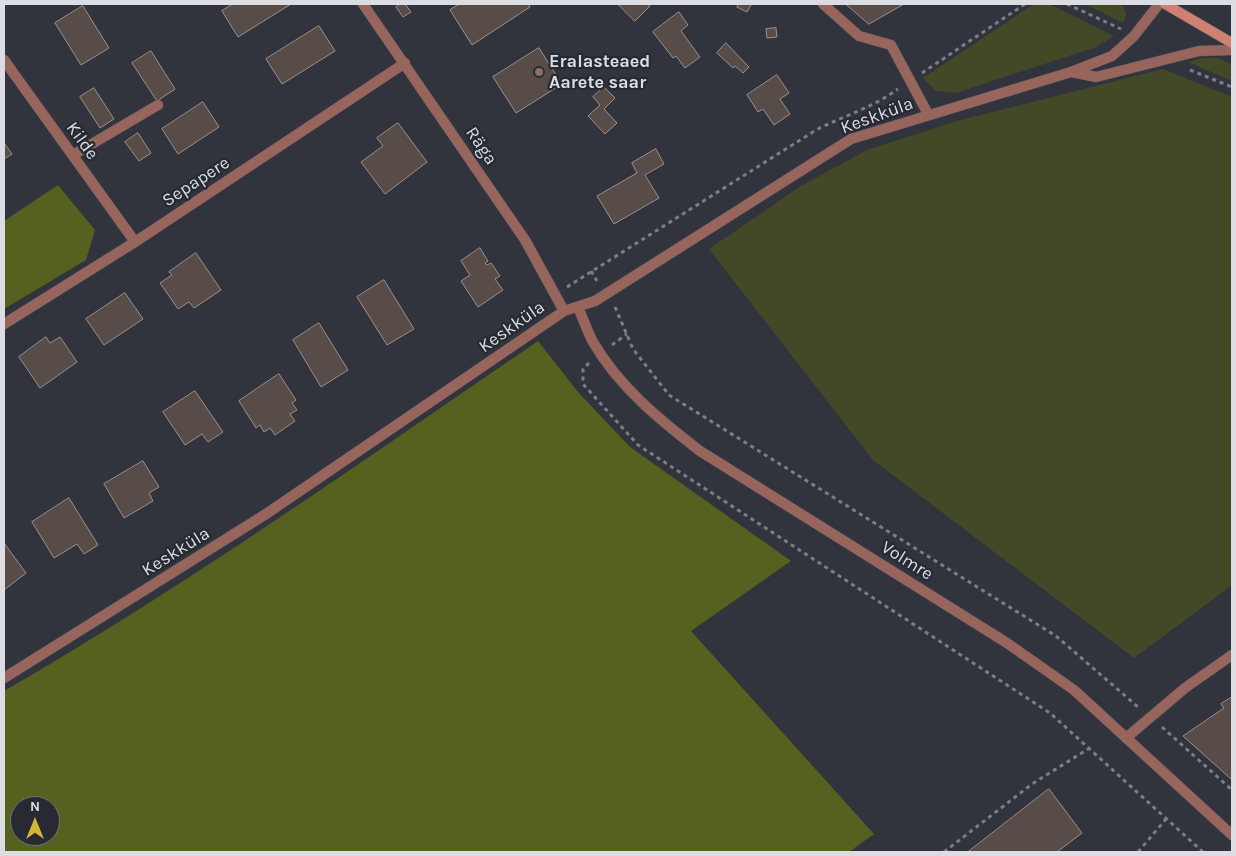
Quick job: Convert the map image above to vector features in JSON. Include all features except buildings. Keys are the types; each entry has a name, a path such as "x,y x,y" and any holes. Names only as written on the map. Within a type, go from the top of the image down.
{"main road":[{"path":"1166,4 1232,43"}],"street":[{"name":"Räga","path":"362,4 405,63 525,240 553,296 564,311"},
{"path":"823,4 859,36 891,45 928,114"},
{"name":"Keskküla","path":"4,678 266,514 564,311 578,307 606,294 851,139 1071,72 1112,56 1122,49 1159,4"},
{"name":"Keskküla","path":"1071,72 1096,77 1199,51 1232,50"},
{"name":"Kilde","path":"4,60 135,242"},
{"name":"Sepapere","path":"4,324 135,242 405,63"},
{"path":"73,155 158,105"},
{"name":"Volmre","path":"578,307 593,342 619,379 660,420 700,451 1007,643 1074,690 1232,835"},
{"path":"1126,738 1185,688 1232,655"}],"path":[{"path":"553,296 816,130 872,106 1025,4"},
{"path":"591,271 618,313 633,349 668,395 1056,636 1151,717 1232,790"},
{"path":"627,334 583,369 583,384 638,445 1050,713 1088,750 1204,852"},
{"path":"944,852 1032,784 1088,750"},
{"path":"1138,852 1166,819"}],"green space":[{"path":"1034,4 1049,4 1114,36 1096,47 956,93 936,91 923,78"},
{"path":"1085,4 1120,4 1124,7 1126,15 1123,23"},
{"path":"1203,58 1218,58 1232,65 1232,81 1188,62"},
{"path":"1163,69 1232,97 1232,585 1134,658 873,460 709,249 801,186 867,150 957,121"},
{"path":"58,185 95,230 86,260 4,309 4,221"},
{"path":"538,341 578,392 630,447 791,561 691,631 874,834 849,852 4,852 4,691 140,608 340,477"}],"place":[{"name":"Eralasteaed Aarete saar","path":"539,72"}]}
